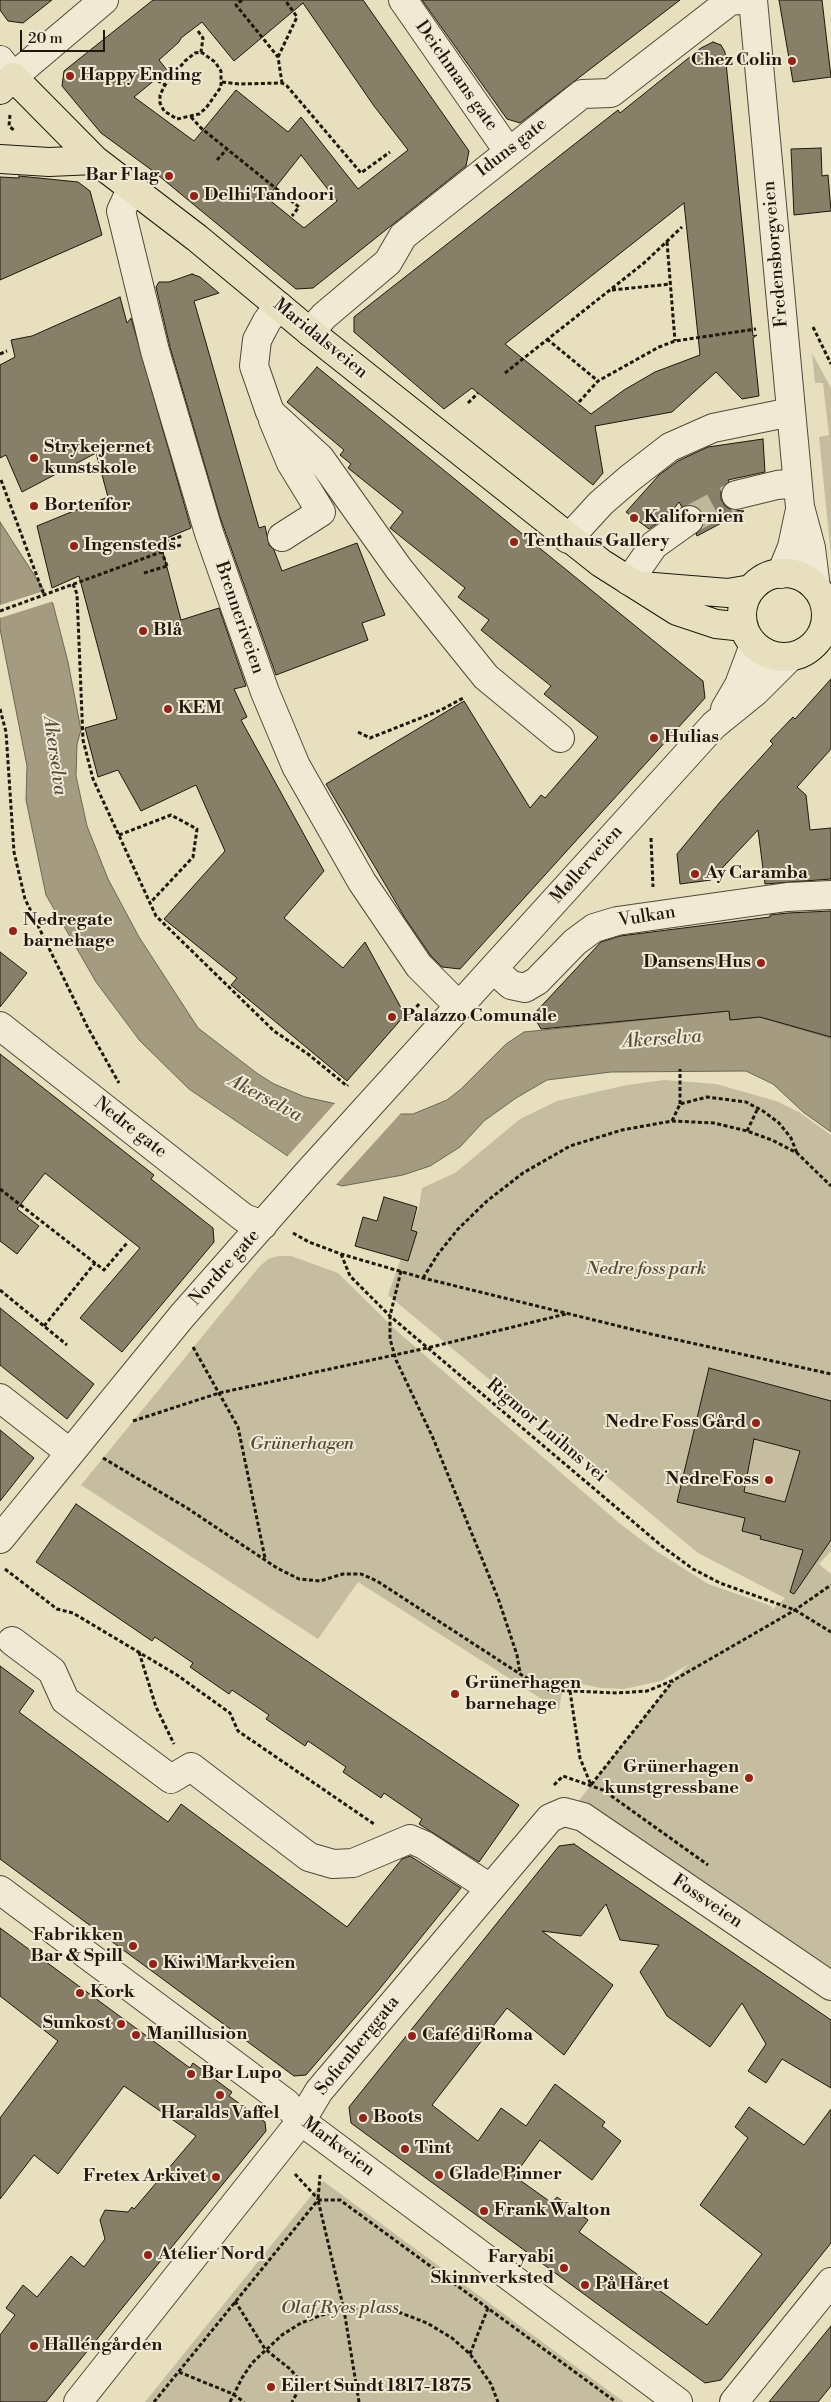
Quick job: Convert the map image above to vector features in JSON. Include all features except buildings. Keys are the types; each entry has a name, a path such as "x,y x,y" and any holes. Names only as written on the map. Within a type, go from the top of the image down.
{"main road":[{"name":"Maridalsveien","path":"4,76 95,160 132,186 310,332 568,538 656,599 693,617 749,636 770,655 810,652"},
{"path":"0,159 49,162 95,160"},
{"name":"Maridalsveien","path":"634,583 718,593 751,590 764,579 781,574"},
{"path":"781,574 794,574 806,580 824,602 825,623 820,637 810,652"},
{"path":"749,636 742,614 745,601 751,590"}],"street":[{"path":"4,76 104,0"},
{"name":"Deichmans gate","path":"403,0 508,151"},
{"name":"Iduns gate","path":"310,332 324,316 388,262 403,236 508,151 582,94 611,93 730,2 738,0"},
{"name":"Fredensborgveien","path":"753,0 799,495 824,602"},
{"name":"Brenneriveien","path":"132,186 121,211 197,534 296,766 362,882 419,966 459,1006"},
{"path":"279,306 267,321 257,340 254,366 291,463 322,512 282,537"},
{"path":"270,412 320,458 400,569 486,677 560,738"},
{"path":"568,538 601,503 646,464 670,447 713,428 791,412"},
{"path":"736,495 777,485 799,495"},
{"name":"Fredensborgveien","path":"781,574 795,537 799,495"},
{"path":"634,583 654,545 689,520"},
{"name":"Møllerveien","path":"714,725 739,685 749,636"},
{"name":"Møllerveien","path":"459,1006 714,725 756,691 810,652"},
{"name":"Vulkan","path":"493,969 511,985 525,988 537,982 575,942 594,928 617,921 787,897 831,895"},
{"name":"Nordre gate","path":"0,1538 182,1316 459,1006"},
{"name":"Nedre gate","path":"0,1026 244,1218 267,1221"},
{"path":"0,1398 69,1452"},
{"path":"12,1641 52,1670 64,1700 171,1779 191,1767 310,1857 333,1864 353,1863 410,1839 424,1845 490,1888"},
{"name":"Sofienberggata","path":"78,2402 302,2121 319,2091 550,1818 564,1812 583,1817"},
{"name":"Fossveien","path":"583,1817 831,1986"},
{"name":"Markveien","path":"0,1890 286,2103 302,2121 678,2402"},
{"path":"734,2402 831,2282"}],"path":[{"path":"242,0 236,5 278,57 282,83"},
{"path":"278,57 297,17 286,0"},
{"path":"198,31 203,38 201,52"},
{"path":"201,52 221,70 222,82 206,108 191,118 177,119 164,111 160,103 165,86 185,61 196,53 201,52"},
{"path":"152,77 165,86"},
{"path":"222,82 240,84 282,83 287,86 361,173 390,152"},
{"path":"191,118 299,207 292,216"},
{"path":"217,160 227,149"},
{"path":"505,373 610,290 682,227"},
{"path":"667,241 676,340"},
{"path":"610,290 670,284"},
{"path":"579,402 598,381 630,362 676,340 749,330"},
{"path":"546,340 598,381"},
{"path":"0,354 7,351"},
{"path":"468,403 478,393"},
{"path":"1,480 44,595"},
{"path":"144,573 167,566 159,544 197,534"},
{"path":"0,611 197,534"},
{"path":"73,584 77,594 83,740 93,779 156,916 274,1031 308,1054 347,1086 353,1079"},
{"path":"0,709 6,732 14,852 25,899 88,1028 113,1069 122,1089"},
{"path":"358,732 370,738 441,710"},
{"path":"118,835 171,815 197,829 193,857 150,903"},
{"path":"651,838 655,915"},
{"path":"398,1028 436,984"},
{"path":"672,1122 680,1104 680,1069"},
{"path":"680,1104 707,1097 729,1098 746,1102 779,1123 791,1138 797,1153"},
{"path":"747,1131 758,1108"},
{"path":"424,1278 438,1254 458,1229 487,1202 522,1174 570,1146 622,1130 672,1122 714,1123 747,1131 772,1140 797,1153 831,1186"},
{"path":"0,1189 104,1270 127,1243"},
{"path":"267,1221 309,1242 341,1254 424,1278 569,1314 831,1374"},
{"name":"Rigmor Luihns vei","path":"341,1254 350,1276 390,1316 621,1513 693,1569 720,1582 796,1610 831,1632"},
{"path":"44,1326 95,1263"},
{"path":"402,1271 390,1316 390,1339 433,1438 498,1598 517,1655 520,1674"},
{"path":"0,1290 67,1345"},
{"path":"132,1422 219,1392 427,1348 569,1314"},
{"path":"182,1316 190,1342 238,1427 265,1558"},
{"path":"98,1455 187,1508 299,1579 310,1582 343,1574 361,1574 377,1581 520,1674 549,1690 647,1691 674,1680 726,1648 796,1610 831,1585"},
{"path":"5,1569 57,1609 73,1613 177,1675 230,1713 238,1731 401,1843"},
{"path":"139,1652 156,1707 178,1753 191,1767"},
{"path":"570,1691 580,1758 591,1785 674,1680"},
{"path":"293,2172 318,2200 340,2200 616,2402"},
{"path":"320,2175 318,2200 344,2310 359,2402"},
{"path":"154,2402 318,2200"},
{"path":"235,2301 264,2349 297,2377 297,2393 292,2402"},
{"path":"470,2354 488,2308"},
{"path":"230,2402 242,2378 264,2349 282,2335 301,2323 344,2310 372,2309 401,2313 427,2323 452,2338 470,2354 491,2384 498,2402"},
{"path":"179,2372 233,2394 244,2402"}],"green space":[{"path":"812,353 831,388 831,556 819,437 829,435 823,383 815,383"},
{"path":"664,1080 716,1084 776,1101 799,1112 831,1135 831,1551 819,1564 831,1574 831,1985 572,1809 674,1680 689,1664 661,1681 624,1689 600,1688 564,1680 559,1710 358,1582 318,1639 81,1485 259,1267 268,1259 279,1256 291,1256 338,1273 398,1332 618,1522 653,1549 708,1584 766,1604 772,1607 772,1610 785,1598 698,1553 388,1295 419,1207 422,1188 455,1173 520,1119 557,1101 627,1085"},
{"name":"Olaf Ryes plass","path":"323,2181 624,2402 145,2402"}],"water":[{"name":"Akerselva","path":"0,522 53,604 68,662 81,730 77,744 76,776 87,826 108,879 139,937 198,1028 258,1074 274,1084 305,1097 382,1114 413,1114 447,1100 461,1089 506,1044 524,1032 729,1011 730,1020 760,1017 831,1038 831,1132 803,1112 773,1084 746,1071 611,1072 547,1080 516,1098 484,1121 460,1147 430,1166 403,1175 342,1186 320,1178 189,1089 140,1041 96,982 46,895 26,800 27,766 0,629"}],"pier":[{"path":"47,590 54,601 0,618 0,605"},
{"path":"337,1101 401,1113 334,1187 318,1180 286,1158"}],"tunnel":[{"path":"689,520 736,495"}],"place":[{"name":"Chez Colin","path":"792,61"},
{"name":"Happy Ending","path":"70,76"},
{"name":"Bar Flag","path":"169,176"},
{"name":"Delhi Tandoori","path":"194,196"},
{"name":"Strykejernet kunstskole","path":"34,458"},
{"name":"Bortenfor","path":"34,506"},
{"name":"Kalifornien","path":"634,518"},
{"name":"Tenthaus Gallery","path":"514,542"},
{"name":"Ingensteds","path":"74,546"},
{"name":"Blå","path":"143,631"},
{"name":"KEM","path":"168,709"},
{"name":"Hulias","path":"654,738"},
{"name":"Ay Caramba","path":"695,874"},
{"name":"Nedregate barnehage","path":"13,931"},
{"name":"Dansens Hus","path":"761,963"},
{"name":"Palazzo Comunale","path":"392,1017"},
{"name":"Nedre Foss Gård","path":"756,1423"},
{"name":"Nedre Foss","path":"769,1480"},
{"name":"Grünerhagen barnehage","path":"455,1694"},
{"name":"Grünerhagen kunstgressbane","path":"749,1778"},
{"name":"Fabrikken Bar & Spill","path":"133,1946"},
{"name":"Kiwi Markveien","path":"153,1964"},
{"name":"Kork","path":"80,1993"},
{"name":"Sunkost","path":"121,2024"},
{"name":"Manillusion","path":"136,2035"},
{"name":"Café di Roma","path":"412,2036"},
{"name":"Bar Lupo","path":"191,2074"},
{"name":"Haralds Vaffel","path":"220,2095"},
{"name":"Boots","path":"363,2118"},
{"name":"Tint","path":"405,2149"},
{"name":"Glade Pinner","path":"439,2175"},
{"name":"Fretex Arkivet","path":"216,2177"},
{"name":"Frank Walton","path":"484,2211"},
{"name":"Atelier Nord","path":"148,2255"},
{"name":"Faryabi Skinnverksted","path":"564,2268"},
{"name":"På Håret","path":"585,2285"},
{"name":"Halléngården","path":"34,2346"},
{"name":"Eilert Sundt 1817-1875","path":"271,2387"}],"park label":[{"name":"Nedre foss park","path":"646,1270"},
{"name":"Grünerhagen","path":"302,1445"}]}
